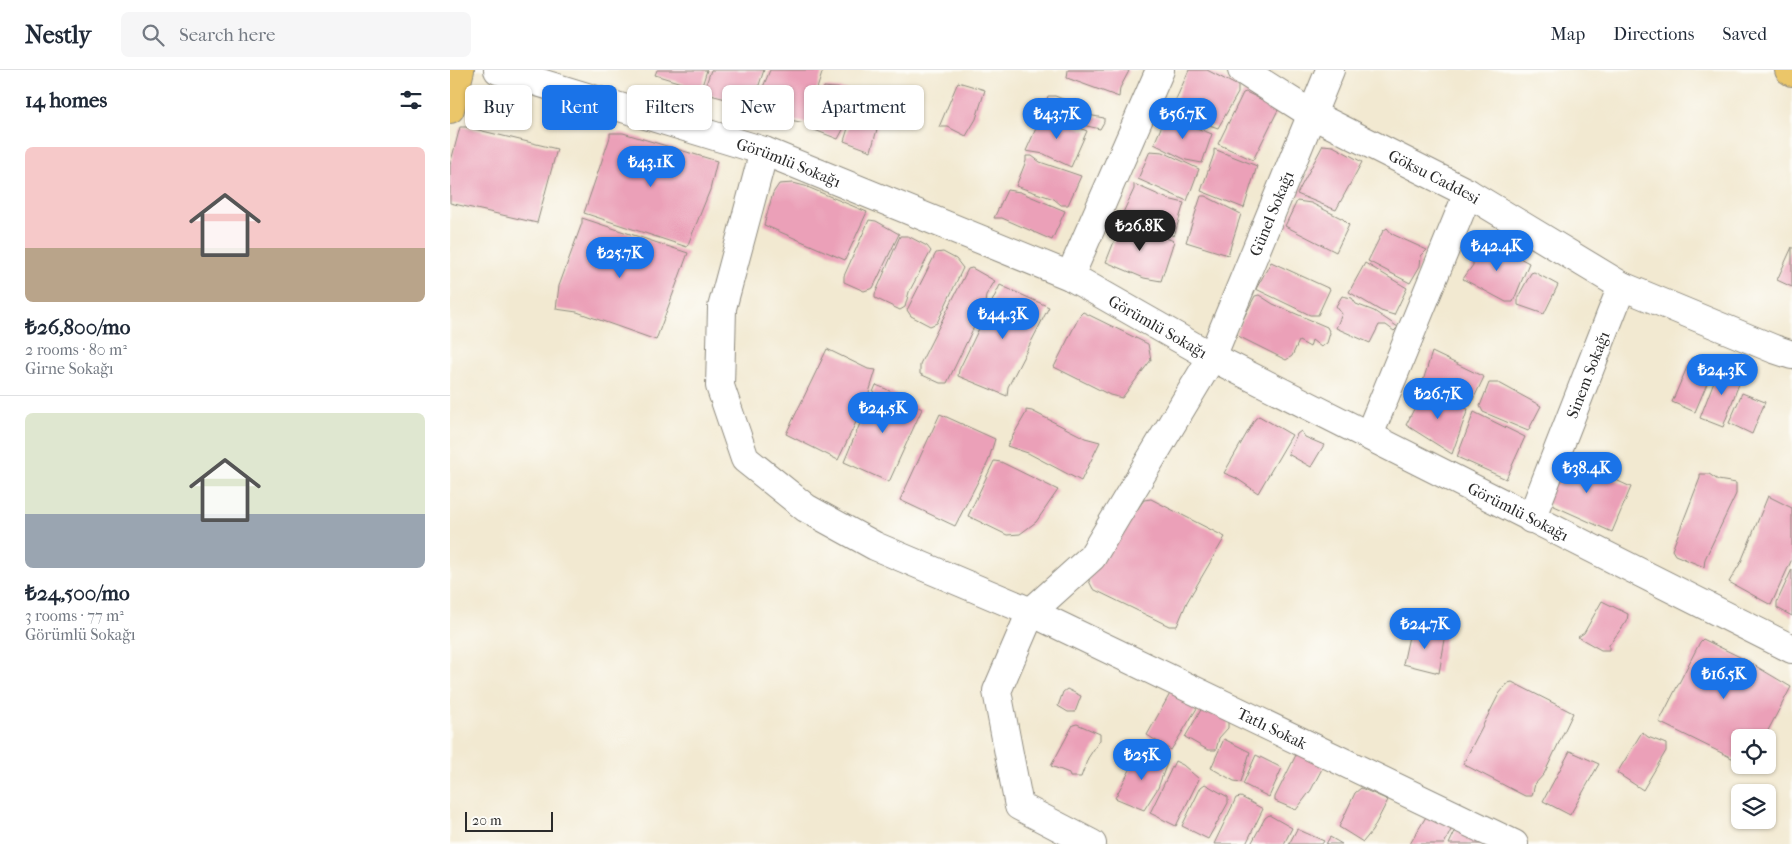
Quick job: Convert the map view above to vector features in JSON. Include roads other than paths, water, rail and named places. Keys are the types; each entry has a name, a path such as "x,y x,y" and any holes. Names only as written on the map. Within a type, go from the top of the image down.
{"main road":[{"path":"450,110 460,70"},
{"path":"1788,70 1792,72"}],"street":[{"name":"Görümlü Sokağı","path":"498,70 764,151 1070,276 1212,357 1792,649"},
{"path":"1070,276 1160,70"},
{"name":"Göksu Caddesi","path":"1242,70 1313,115 1468,193 1622,286 1792,355"},
{"name":"Günel Sokağı","path":"1031,612 1092,558 1212,357 1330,70"},
{"name":"Tatlı Sokak","path":"764,151 722,308 720,386 745,459 806,508 875,546 1031,612 1514,844"},
{"path":"1369,435 1468,193"},
{"name":"Sinem Sokağı","path":"1531,519 1622,286"},
{"path":"1031,612 997,691 1019,806 1092,844"}]}
